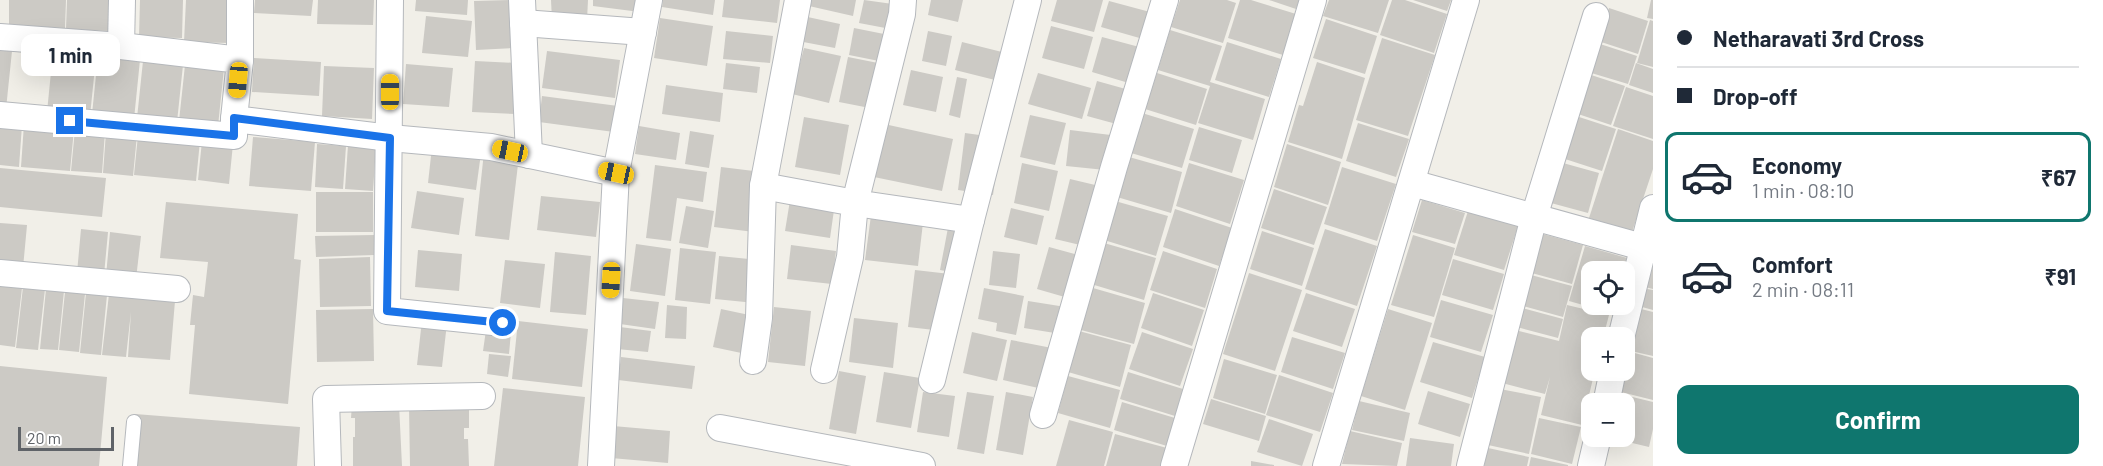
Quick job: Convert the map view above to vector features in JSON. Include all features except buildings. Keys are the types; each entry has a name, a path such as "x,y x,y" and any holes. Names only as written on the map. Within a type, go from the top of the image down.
{"street":[{"path":"121,46 122,0"},
{"path":"0,115 234,136 240,60 240,0"},
{"path":"390,0 387,311 503,323"},
{"path":"601,466 616,173 649,0"},
{"path":"753,360 759,318 763,186 798,0"},
{"path":"824,370 850,257 855,203 902,14 903,0"},
{"path":"932,380 1028,0"},
{"path":"1043,415 1114,166 1165,0"},
{"path":"1174,466 1314,0"},
{"path":"1326,466 1466,0"},
{"path":"529,155 522,11 643,32"},
{"path":"1470,466 1534,216 1596,16"},
{"path":"0,37 121,46 240,60"},
{"path":"234,118 390,138 491,147 616,173"},
{"path":"1412,183 1647,248"},
{"path":"763,186 855,203 971,220"},
{"path":"1624,327 1647,248 1653,208"},
{"path":"0,273 177,289"},
{"path":"328,466 326,399 482,396"},
{"path":"720,428 922,466"},
{"path":"1591,466 1595,447"}],"lane":[{"path":"130,466 134,422"}],"route":[{"path":"70,121 234,136 234,118 390,138 387,311 503,323"}]}
